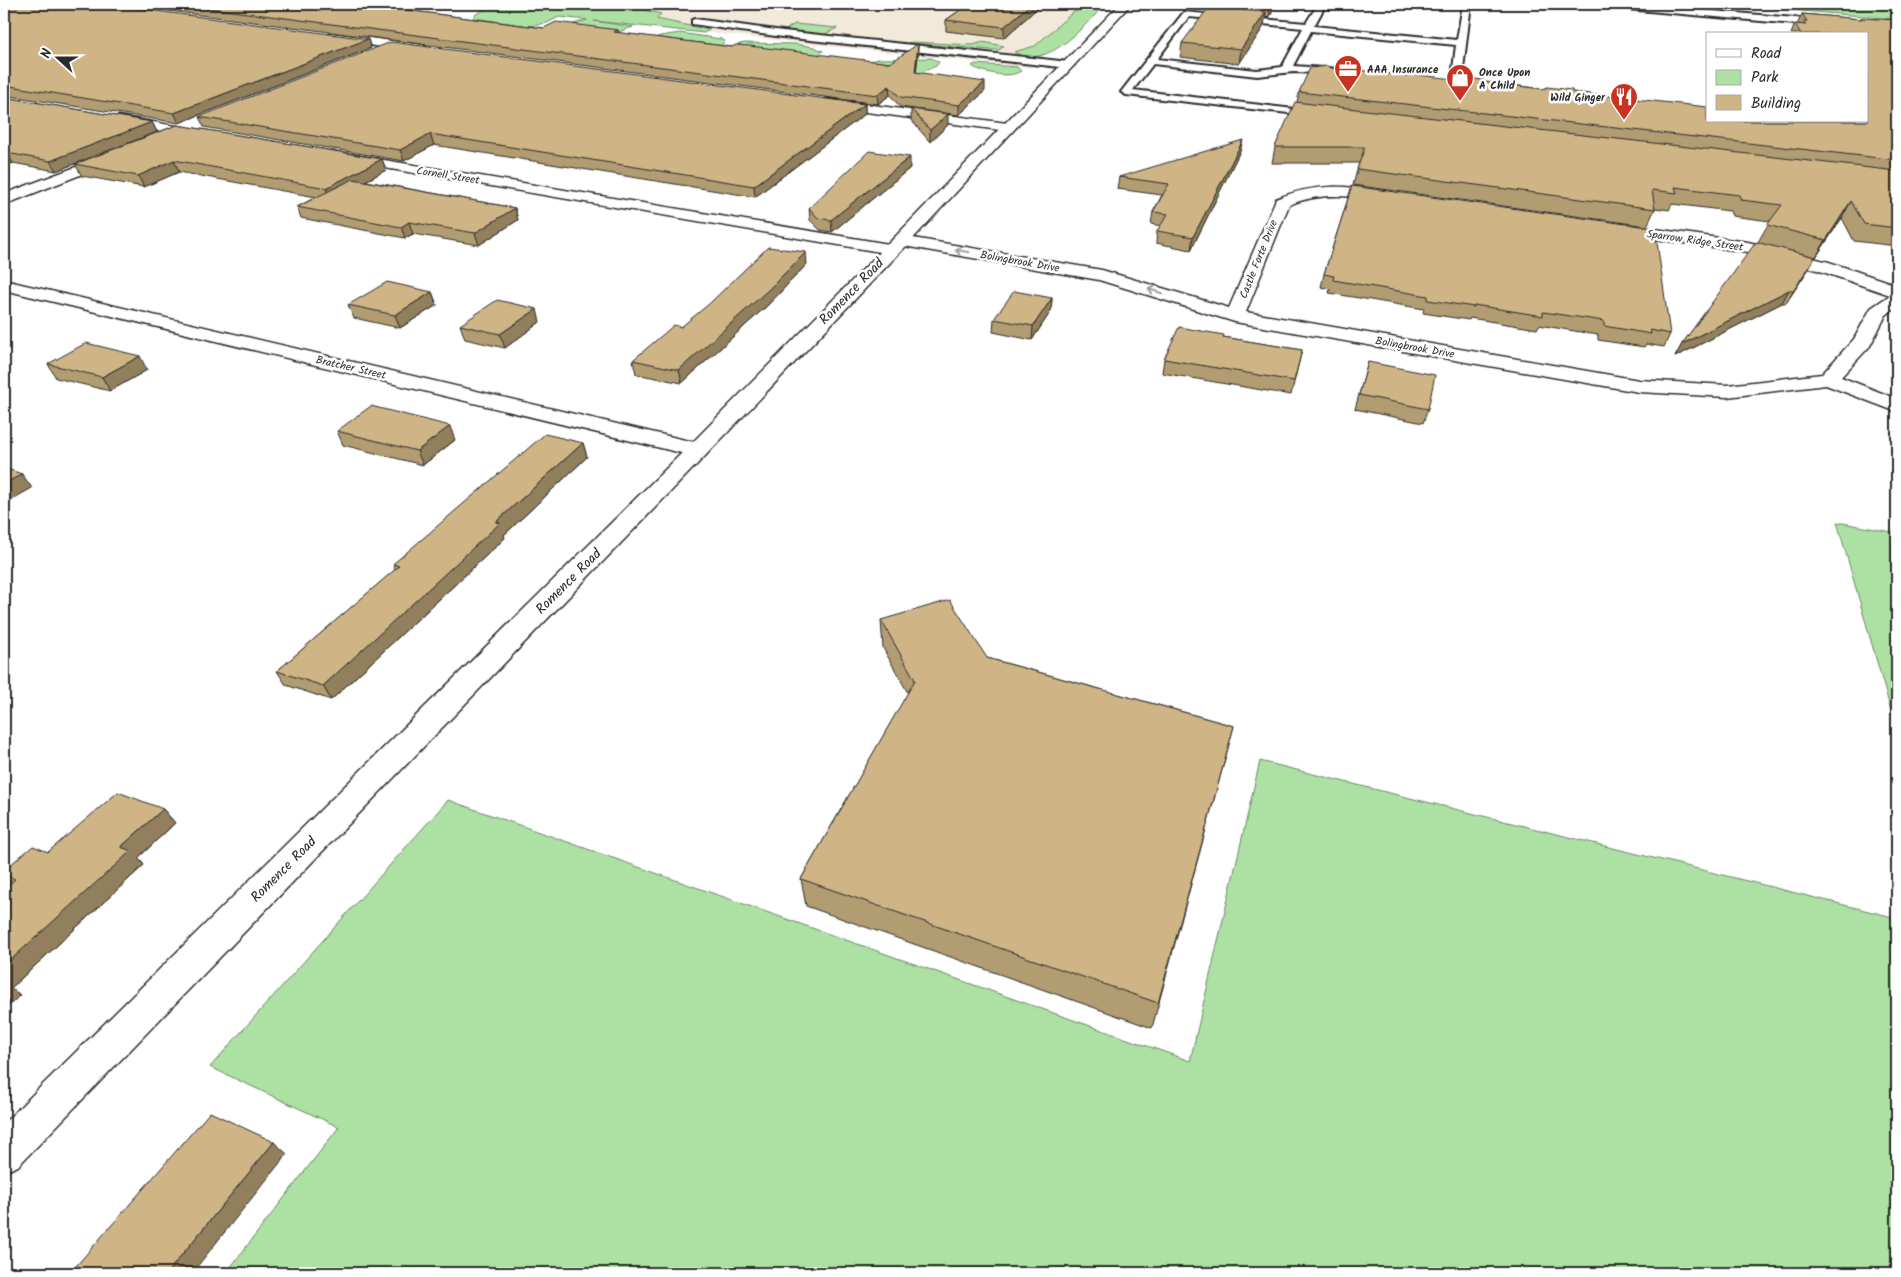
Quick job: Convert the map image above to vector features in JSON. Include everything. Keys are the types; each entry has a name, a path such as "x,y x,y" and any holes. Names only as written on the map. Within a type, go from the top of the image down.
{"street":[{"name":"Romence Road","path":"4,1152 698,450 894,248 1126,4"},
{"path":"315,35 432,50"},
{"path":"365,56 393,45"},
{"path":"819,102 1007,127"},
{"path":"102,117 219,137"},
{"path":"152,142 208,119"},
{"path":"4,200 124,152"},
{"name":"Cornell Street","path":"336,156 894,248"},
{"name":"Castle Forte Drive","path":"1235,316 1282,202 1294,196 1313,191 1338,190 1406,199"},
{"name":"Sparrow Ridge Street","path":"1602,227 1748,247 1823,266 1897,291"},
{"path":"894,248 1066,284 1093,292"},
{"name":"Bolingbrook Drive","path":"894,248 1102,275 1235,316 1639,386 1727,391 1828,380"},
{"name":"Bratcher Street","path":"4,284 698,450"},
{"path":"1897,298 1878,312 1862,342 1828,380 1897,406"},
{"path":"1139,305 1235,316"}],"lane":[{"path":"1267,85 1281,70 1309,27 1311,14 1322,4"},
{"path":"1456,85 1467,4"},
{"path":"1604,4 1763,22 1839,25"},
{"path":"1230,8 1235,12 1271,13"},
{"path":"1333,116 1256,103 1126,92 1187,9 1309,27 1462,43"},
{"path":"695,22 798,36 1069,65"},
{"path":"1150,61 1257,73 1312,69 1351,73"}],"shaded area":[{"path":"609,4 1098,4 1031,68 645,26"}],"green space":[{"path":"414,4 647,4 640,9 661,14 657,19 709,30 704,33 594,21 633,27 615,33 573,24 587,20 559,17 547,23 529,26 473,18 476,14 486,9"},
{"path":"1089,4 1106,4 1077,33 1053,51 1040,56 1027,56 1014,52 1035,46 1072,13"},
{"path":"1719,4 1897,4 1897,19"},
{"path":"795,24 837,28 821,36 788,31 788,28"},
{"path":"680,33 725,41 720,47 644,42 660,36"},
{"path":"983,42 1004,46 999,50 992,50 908,43 973,45"},
{"path":"744,43 796,44 814,47 823,51 815,58 734,46"},
{"path":"931,58 939,62 936,66 916,75 870,61 878,59"},
{"path":"975,64 1017,67 1021,71 1011,75 998,74 975,68 972,66"},
{"path":"1837,522 1897,533 1897,732"},
{"path":"1260,761 1897,918 1897,1273 226,1273 339,1127 210,1067 448,800 1190,1061"}],"building":[{"path":"4,4 103,4 368,39 174,113 4,85"},
{"path":"178,4 359,4 544,28 556,22 618,30 614,32 732,47 736,45 750,46 890,63 918,44 915,72 985,82 959,105 900,97 889,86 877,95"},
{"path":"969,4 1031,4 1004,27 946,20"},
{"path":"1217,4 1273,4 1270,8"},
{"path":"1209,7 1266,12 1241,49 1182,43"},
{"path":"1802,14 1897,20 1897,160 1299,92 1310,68 1327,66 1334,69 1341,68 1407,76 1408,74 1484,80 1484,82 1544,89 1547,87 1572,90 1572,92 1706,107 1706,122 1868,122 1868,32 1800,32 1795,24 1806,25 1803,21 1807,21"},
{"path":"391,42 865,104 754,186 430,134 400,150 199,117"},
{"path":"4,97 152,122 50,161 4,154"},
{"path":"1295,102 1897,171 1897,228 1864,224 1851,201 1826,240 1767,225 1782,205 1741,200 1739,195 1675,187 1677,193 1652,190 1655,209 1357,169 1365,147 1275,147"},
{"path":"911,109 948,114 930,130"},
{"path":"177,125 382,159 326,188 174,160 138,176 75,164"},
{"path":"1243,140 1193,237 1157,231 1168,214 1153,212 1169,184 1119,177"},
{"path":"869,151 910,157 831,220 818,218 809,208"},
{"path":"353,179 515,208 475,233 409,222 401,227 297,207"},
{"path":"1352,186 1655,228 1670,334 1650,330 1651,334 1604,326 1604,321 1543,312 1543,316 1428,300 1428,296 1333,280 1334,276 1324,274"},
{"path":"1756,242 1815,257 1794,290 1789,290 1682,344"},
{"path":"768,247 806,252 768,290 679,370 633,360 674,325 681,327 709,304"},
{"path":"387,282 432,292 395,315 348,305"},
{"path":"1014,291 1052,298 1033,326 994,319"},
{"path":"497,300 537,309 500,334 460,325"},
{"path":"1179,327 1224,335 1223,337 1302,350 1294,381 1164,359"},
{"path":"86,343 140,356 102,377 48,364"},
{"path":"1368,362 1435,375 1428,409 1359,395"},
{"path":"371,406 450,426 417,451 337,431"},
{"path":"545,434 583,443 496,522 500,523 323,686 277,671 399,566 393,564"},
{"path":"4,468 22,474 4,484"},
{"path":"950,600 987,658 1234,726 1158,1003 801,879 915,680 881,620"},
{"path":"118,792 163,809 121,847 131,851 4,966 4,889 15,879 4,874 4,870 33,846 48,852"},
{"path":"210,1112 274,1142 167,1273 70,1273"}],"place":[{"name":"AAA Insurance","path":"1348,93"},
{"name":"Once Upon A Child","path":"1460,102"},
{"name":"Wild Ginger","path":"1624,121"}]}
